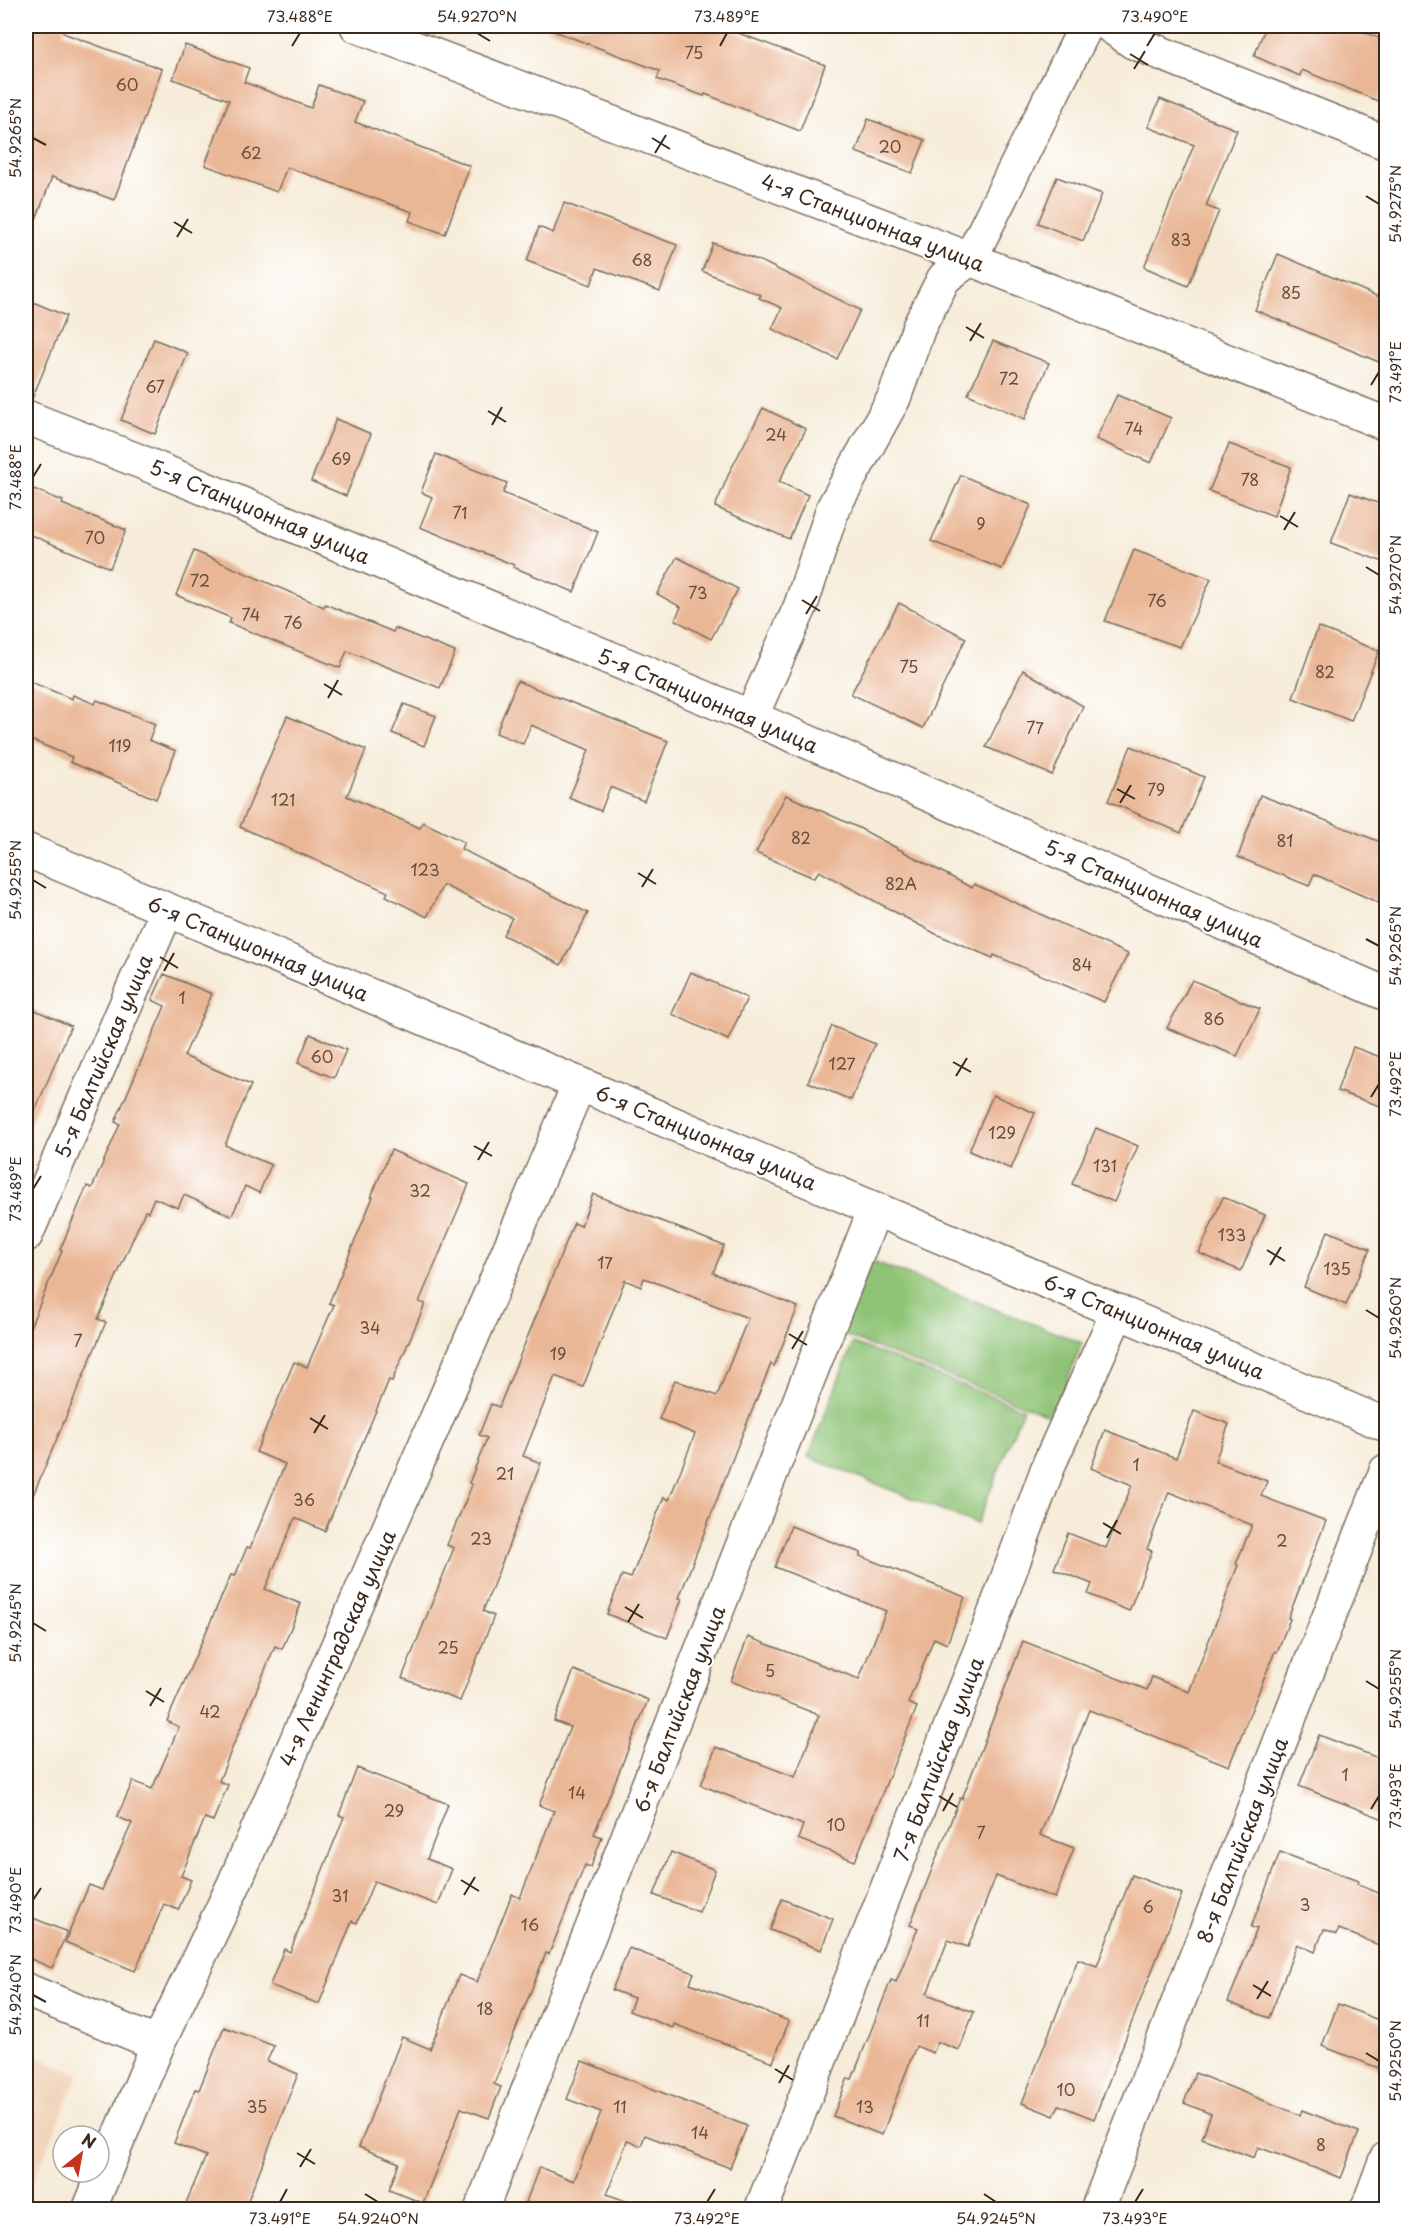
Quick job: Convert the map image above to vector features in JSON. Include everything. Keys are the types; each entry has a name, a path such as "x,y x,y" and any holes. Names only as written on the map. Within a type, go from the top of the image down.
{"street":[{"name":"4-я Станционная улица","path":"357,26 970,259 1386,424"},
{"path":"751,717 801,605 833,508 894,398 919,327 944,278 970,259 1086,26"},
{"path":"1110,26 1133,42 1386,143"},
{"name":"5-я Станционная улица","path":"26,417 139,460 751,717 1386,994"},
{"name":"6-я Станционная улица","path":"26,850 579,1084 640,1107 1386,1425"},
{"name":"5-я Балтийская улица","path":"26,1235 167,910"},
{"name":"4-я Ленинградская улица","path":"89,2210 158,2044 234,1884 473,1335 579,1084"},
{"name":"6-я Балтийская улица","path":"481,2210 875,1209"},
{"name":"7-я Балтийская улица","path":"761,2210 988,1631 1050,1462 1118,1311"},
{"name":"8-я Балтийская улица","path":"1097,2210 1386,1471"},
{"path":"26,1990 158,2044"},
{"path":"1367,2210 1386,2159"}],"shaded area":[{"path":"26,2052 79,2074 58,2124 51,2124 51,2140 26,2198"}],"green space":[{"path":"865,1258 1082,1343 1053,1417 836,1332"},
{"path":"853,1343 1023,1409 977,1524 808,1457"}],"building":[{"path":"26,26 65,26 63,33 162,69 114,200 52,177 29,238 26,238"},
{"path":"547,26 719,26 825,65 800,131 705,94 704,96 657,79 660,71 546,28"},
{"path":"1266,26 1350,26 1386,41 1386,81 1378,101 1302,70 1300,76 1254,56"},
{"path":"185,45 249,68 244,82 311,108 319,85 363,101 355,122 470,166 445,234 409,221 412,212 287,167 277,192 205,165 229,100 173,79"},
{"path":"1160,99 1237,130 1206,206 1219,211 1188,286 1144,267 1194,145 1148,127"},
{"path":"868,119 925,140 912,173 856,152"},
{"path":"1057,177 1102,194 1083,241 1038,223"},
{"path":"564,203 677,245 660,291 597,268 591,285 527,261 539,227 553,233"},
{"path":"713,243 765,263 860,310 837,359 772,329 782,308 759,298 761,295 702,271"},
{"path":"1278,254 1386,300 1386,365 1255,310"},
{"path":"26,299 66,316 32,399 26,399"},
{"path":"154,339 188,353 155,434 121,420"},
{"path":"993,341 1049,363 1025,419 968,394"},
{"path":"1117,395 1171,418 1151,463 1096,439"},
{"path":"763,408 806,429 779,482 808,495 789,539 715,507 730,471"},
{"path":"336,419 371,434 346,496 311,481"},
{"path":"1229,444 1291,467 1274,516 1209,491"},
{"path":"436,454 507,483 503,493 598,532 574,592 420,527 432,497 421,492"},
{"path":"961,475 1031,505 1002,569 931,541"},
{"path":"26,486 63,501 62,504 126,530 110,568 26,533"},
{"path":"1350,493 1386,506 1386,563 1331,543"},
{"path":"1134,550 1211,579 1180,647 1105,621"},
{"path":"194,551 324,607 325,604 393,632 395,628 455,652 440,688 347,651 340,668 229,623 231,618 176,595"},
{"path":"677,557 738,589 711,639 675,620 681,607 657,594"},
{"path":"899,603 966,638 923,728 851,694"},
{"path":"1318,627 1379,651 1351,721 1293,698"},
{"path":"1023,670 1083,706 1052,775 986,747"},
{"path":"26,680 72,699 73,695 95,704 97,700 155,724 149,740 176,751 156,799 70,762 72,757 26,738"},
{"path":"517,681 668,741 644,801 610,787 601,811 569,798 589,750 531,725 523,744 496,733"},
{"path":"404,704 436,716 424,746 392,733"},
{"path":"287,716 366,750 347,796 420,828 423,822 464,842 461,849 588,913 561,965 503,935 512,918 443,885 427,917 386,896 388,892 240,827"},
{"path":"1131,746 1204,777 1181,833 1108,801"},
{"path":"786,795 859,828 972,888 974,884 1128,954 1104,1002 994,955 993,958 936,934 819,871 814,878 756,853"},
{"path":"1260,795 1386,844 1386,906 1314,874 1309,886 1238,857"},
{"path":"691,972 747,998 728,1040 672,1014"},
{"path":"164,974 212,994 184,1056 251,1085 225,1145 271,1165 259,1193 245,1186 232,1216 184,1195 178,1208 154,1198 148,1212 145,1211 98,1319 106,1322 26,1512 26,1337 87,1186 92,1188 120,1124 115,1122 165,1006 152,1000"},
{"path":"1192,980 1260,1009 1237,1056 1167,1028"},
{"path":"26,1006 71,1026 26,1132"},
{"path":"832,1026 875,1044 851,1100 808,1082"},
{"path":"310,1034 346,1050 334,1078 298,1063"},
{"path":"1353,1047 1386,1059 1386,1108 1337,1091"},
{"path":"993,1095 1035,1113 1011,1169 969,1151"},
{"path":"1096,1128 1138,1146 1114,1202 1072,1184"},
{"path":"391,1150 469,1184 419,1302 425,1304 392,1381 389,1380 325,1531 295,1518 265,1589 301,1604 282,1649 275,1646 231,1751 219,1781 228,1785 213,1821 205,1818 181,1876 191,1880 178,1910 164,1904 135,1971 65,1942 89,1885 102,1890 132,1823 117,1817 133,1781 152,1789 179,1727 167,1721 231,1575 235,1576 247,1547 250,1548 285,1464 256,1452 294,1362 307,1367 334,1305 329,1303"},
{"path":"593,1194 724,1246 713,1273 798,1307 774,1366 771,1364 736,1450 679,1598 682,1599 667,1638 607,1614 622,1575 631,1578 664,1497 669,1500 695,1434 659,1419 675,1380 717,1396 748,1318 644,1278 641,1287 625,1280 583,1387 555,1376 523,1456 541,1463 483,1611 494,1616 460,1701 402,1678 454,1548 447,1545 472,1485 469,1483 487,1438 479,1435 491,1404 499,1407 574,1223 581,1226"},
{"path":"1223,1197 1265,1215 1241,1271 1199,1253"},
{"path":"1328,1231 1370,1249 1346,1305 1304,1287"},
{"path":"1194,1411 1229,1424 1215,1461 1267,1481 1261,1496 1326,1521 1277,1652 1275,1651 1229,1766 1089,1710 1040,1835 1074,1848 1055,1898 996,1876 968,1947 948,1940 927,1994 974,2012 959,2050 938,2042 933,2053 916,2046 882,2135 833,2116 848,2078 852,2079 891,1980 896,1982 918,1928 910,1925 1023,1641 1147,1690 1152,1677 1189,1692 1252,1525 1169,1492 1147,1549 1152,1551 1129,1611 1088,1594 1092,1584 1054,1569 1068,1533 1106,1548 1132,1485 1091,1468 1105,1430 1176,1458"},
{"path":"791,1526 965,1597 947,1644 934,1638 908,1703 917,1707 855,1861 798,1839 803,1825 701,1785 716,1747 795,1777 819,1715 731,1681 748,1637 859,1679 886,1611 775,1567"},
{"path":"574,1670 648,1700 594,1834 602,1837 591,1867 585,1865 549,1954 546,1953 494,2084 501,2087 489,2118 461,2108 423,2203 389,2190 399,2163 359,2147 402,2037 430,2049 459,1975 477,1982 512,1894 520,1898 554,1811 539,1805 570,1727 554,1721"},
{"path":"1319,1735 1386,1761 1386,1820 1299,1786"},
{"path":"357,1768 448,1804 427,1859 452,1869 438,1905 374,1881 357,1923 352,1921 319,2004 270,1985 284,1949 290,1952 344,1817 339,1815"},
{"path":"671,1852 715,1870 699,1912 654,1895"},
{"path":"1280,1852 1358,1881 1357,1884 1386,1896 1386,1948 1339,1929 1337,1934 1324,1929 1315,1952 1297,1944 1269,2018 1228,2002 1257,1929 1251,1927"},
{"path":"1132,1875 1182,1894 1094,2119 1059,2105 1054,2116 1022,2103 1078,1959 1097,1966"},
{"path":"782,1899 833,1919 821,1950 770,1930"},
{"path":"26,1915 67,1932 52,1968 26,1957"},
{"path":"629,1948 694,1973 690,1983 789,2021 773,2062 674,2024 673,2028 629,2011 634,1998 612,1990"},
{"path":"1338,2004 1386,2023 1386,2071 1322,2046"},
{"path":"224,2027 274,2046 267,2061 298,2074 244,2210 183,2210 206,2156 174,2143 195,2089 199,2090"},
{"path":"582,2061 747,2126 730,2168 645,2135 641,2146 627,2141 607,2194 642,2207 641,2210 545,2210 526,2202 539,2167 574,2181 601,2112 567,2099"},
{"path":"1195,2073 1300,2115 1302,2110 1359,2132 1341,2178 1258,2147 1254,2158 1202,2138 1211,2114 1184,2103"}]}
